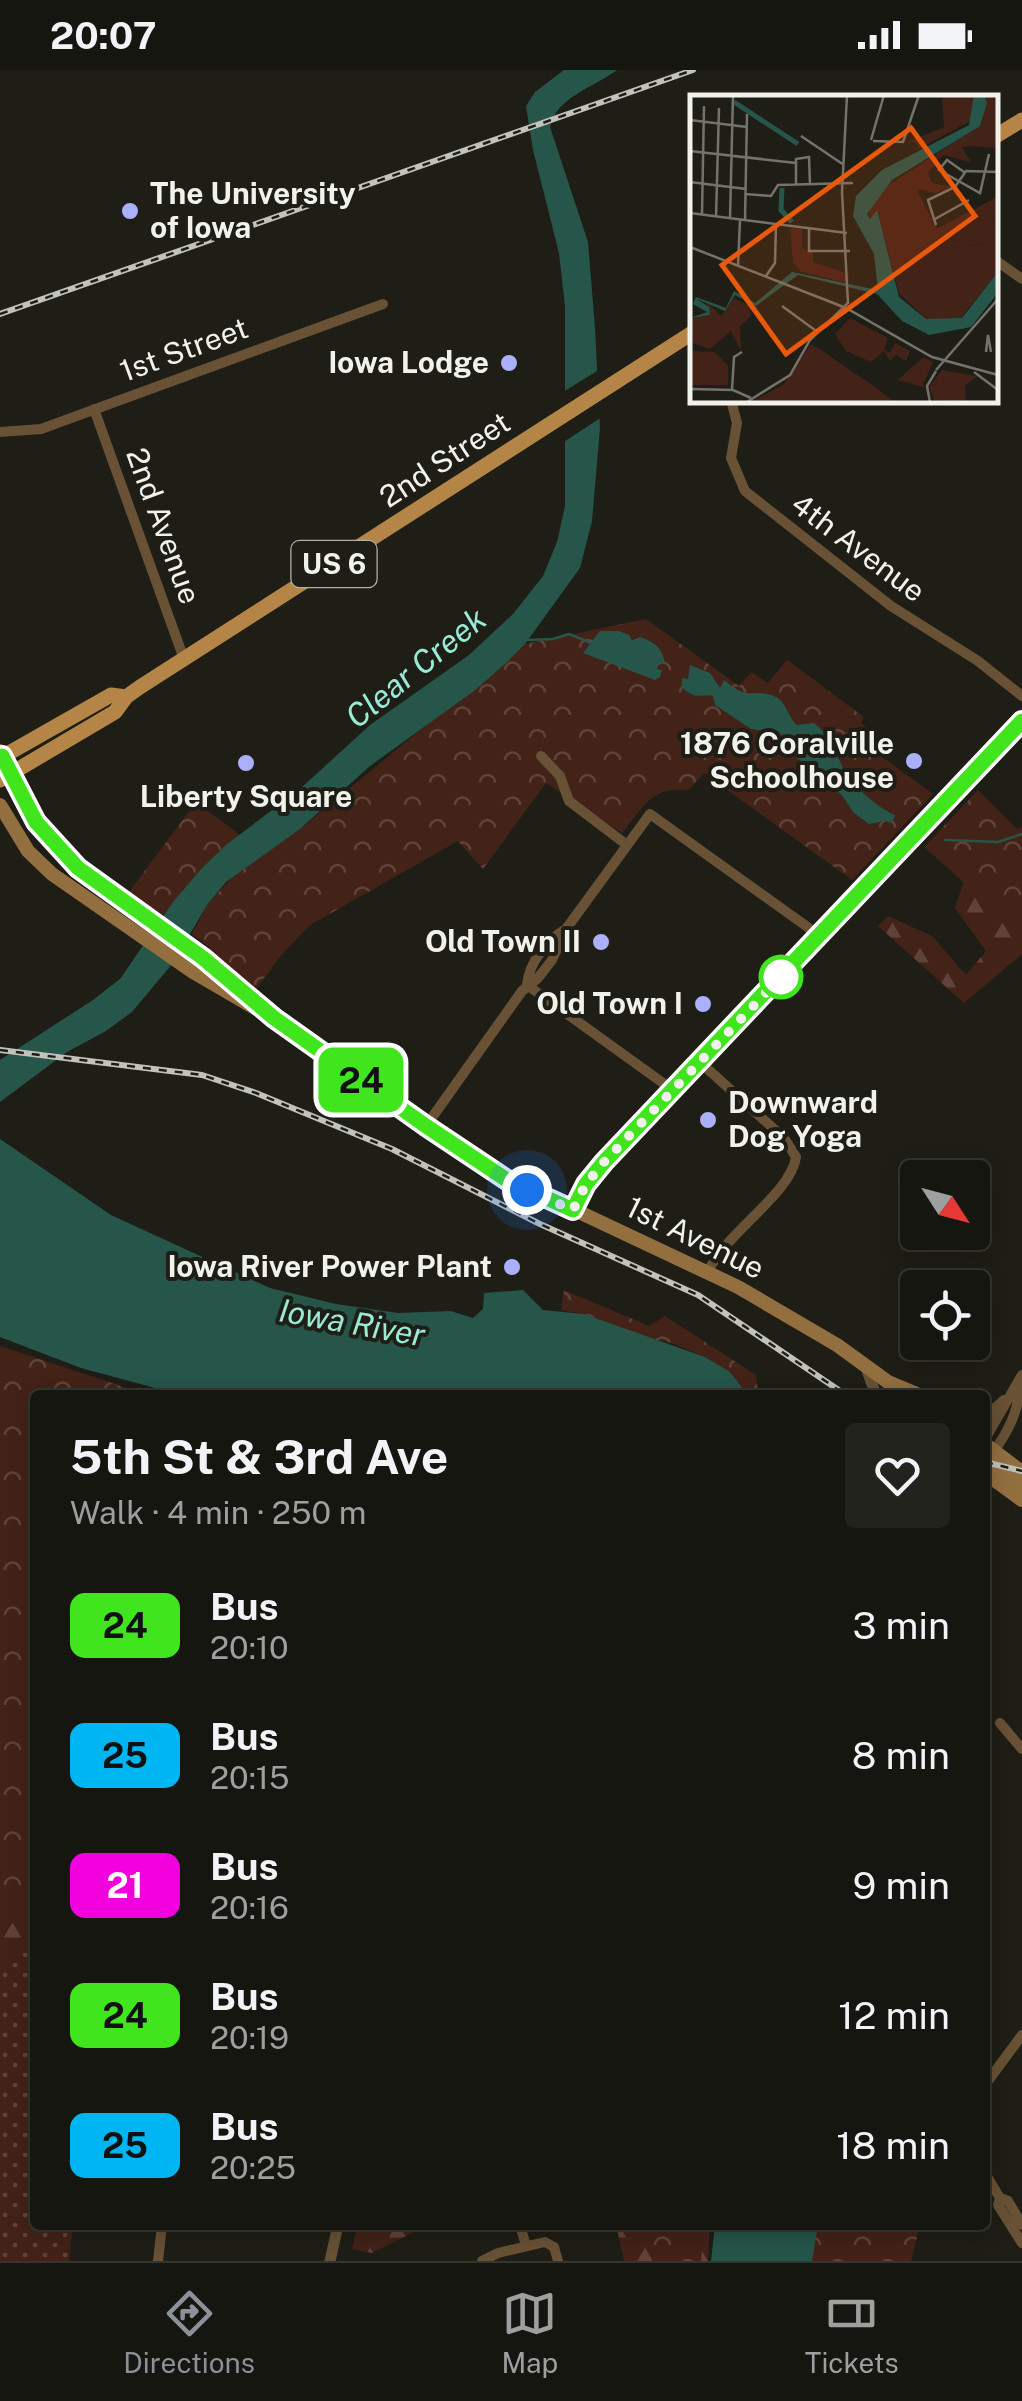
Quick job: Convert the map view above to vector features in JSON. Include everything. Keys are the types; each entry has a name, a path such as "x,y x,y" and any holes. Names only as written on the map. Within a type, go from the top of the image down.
{"main road":[{"path":"997,135 1022,120"},
{"name":"2nd Street","path":"6,778 115,712 126,696 690,338"},
{"name":"2nd Street","path":"1,755 111,695 126,696"},
{"name":"1st Avenue","path":"1,755 6,778 49,840 78,868 203,958 274,1018 507,1180 708,1272 837,1345 893,1390"},
{"name":"1st Avenue","path":"0,805 28,851 52,874 193,972 274,1018"},
{"path":"990,1455 1022,1472"},
{"path":"990,1457 1022,1488"},
{"path":"990,1477 1022,1500"}],"street":[{"path":"997,261 1022,280"},
{"name":"1st Street","path":"0,432 41,429 383,304"},
{"name":"4th Avenue","path":"731,402 737,423 731,458 746,491 891,606 978,661 1022,696"},
{"name":"2nd Avenue","path":"94,409 184,659"},
{"path":"573,1210 596,1172 1022,721"},
{"path":"541,756 560,776 569,801 627,845"},
{"path":"426,1126 527,985 552,960 566,929 650,814 820,936"},
{"path":"527,985 674,1091"},
{"path":"701,1064 792,1146 796,1162 791,1174 722,1250 708,1272"},
{"path":"866,1365 874,1390"},
{"path":"990,1413 1020,1380"},
{"path":"990,1449 1008,1430 1019,1402 1020,1380"},
{"path":"990,1443 1009,1396"},
{"path":"1000,1724 1022,1749"},
{"path":"990,2078 1022,2035"},
{"path":"990,2181 1022,2225"},
{"path":"1000,2198 998,2205 1022,2243"},
{"path":"158,2261 161,2230"},
{"path":"330,2261 337,2230"},
{"path":"521,2230 526,2246"},
{"path":"482,2261 526,2246 549,2243 558,2261"}],"green space":[{"path":"646,619 739,686 751,672 768,683 787,660 864,717 861,723 887,743 878,754 933,794 852,880 704,773 689,790 666,791 650,800 622,833 546,783 483,869 458,841 310,925 256,989 207,952 210,948 192,934 207,905 235,874 300,829 525,644"},
{"path":"978,790 1022,834 1022,934 924,847"},
{"path":"196,802 240,835 201,869 164,915 157,910 153,914 126,896"},
{"path":"1022,827 1022,954 964,1003 878,926 888,916 932,936 966,975 986,951 955,908 965,877 982,848"},
{"path":"564,1290 649,1326 665,1316 756,1375 760,1390 744,1390 730,1372 672,1343 561,1310"},
{"path":"0,1346 133,1390 30,1390 30,1927 0,1904"},
{"path":"30,1841 30,1946 21,1943 0,1970 0,1849"},
{"path":"0,1904 30,1927 30,2230 72,2230 69,2261 0,2261"},
{"path":"357,2230 418,2230 372,2253 352,2249"},
{"path":"617,2230 710,2230 708,2261 624,2261"},
{"path":"648,2230 704,2230 701,2261 652,2261"},
{"path":"816,2230 919,2230 911,2261 811,2261"}],"water":[{"path":"564,70 617,70 568,100 550,127 588,242 595,328 600,428 592,521 580,568 525,644 506,663 474,691 370,766 300,829 226,882 207,905 173,963 132,1012 67,1052 0,1102 0,1060 120,979 173,902 226,845 301,788 370,725 469,655 513,614 543,576 557,542 565,506 565,306 559,253 526,106 535,92"},
{"path":"600,631 619,631 632,641 640,637 654,643 665,663 659,663 660,677 655,680 583,653"},
{"path":"690,665 710,673 720,688 724,680 744,692 776,697 797,725 814,723 829,740 854,784 895,815 892,823 869,824 854,813 841,794 824,785 810,767 791,754 781,741 782,733 751,729 715,705 713,696 686,691 682,678 688,679"},
{"name":"Iowa River","path":"0,1139 111,1215 270,1288 336,1304 398,1313 451,1311 473,1318 483,1309 484,1293 523,1290 543,1310 584,1314 705,1357 730,1372 744,1390 162,1390 81,1368 0,1337"},
{"path":"714,2230 817,2230 812,2261 711,2261"}],"pier":[{"path":"602,368 605,415 559,445 558,395"}],"waterway":[{"path":"528,640 569,634 591,643"},
{"path":"945,840 998,842 1022,834"}],"railway":[{"path":"0,314 693,70"},
{"path":"0,1050 202,1075 256,1093 392,1149 540,1224 698,1295 839,1390"},
{"path":"990,1463 1022,1471"}],"bus line":[{"name":"24","path":"0,758 36,822 78,868 203,958 274,1018 426,1126 507,1180 573,1210 586,1184 604,1162 1022,721"}],"place":[{"name":"The University of Iowa","path":"130,211"},
{"name":"Iowa Lodge","path":"509,363"},
{"name":"1876 Coralville Schoolhouse","path":"914,761"},
{"name":"Liberty Square","path":"246,763"},
{"name":"Old Town II","path":"601,942"},
{"name":"Old Town I","path":"703,1004"},
{"name":"Downward Dog Yoga","path":"708,1120"},
{"name":"Iowa River Power Plant","path":"512,1267"}],"route":[{"path":"527,1190 573,1210 586,1184 604,1162 781,977"}],"water label":[{"name":"Clear Creek","path":"416,668"}]}
